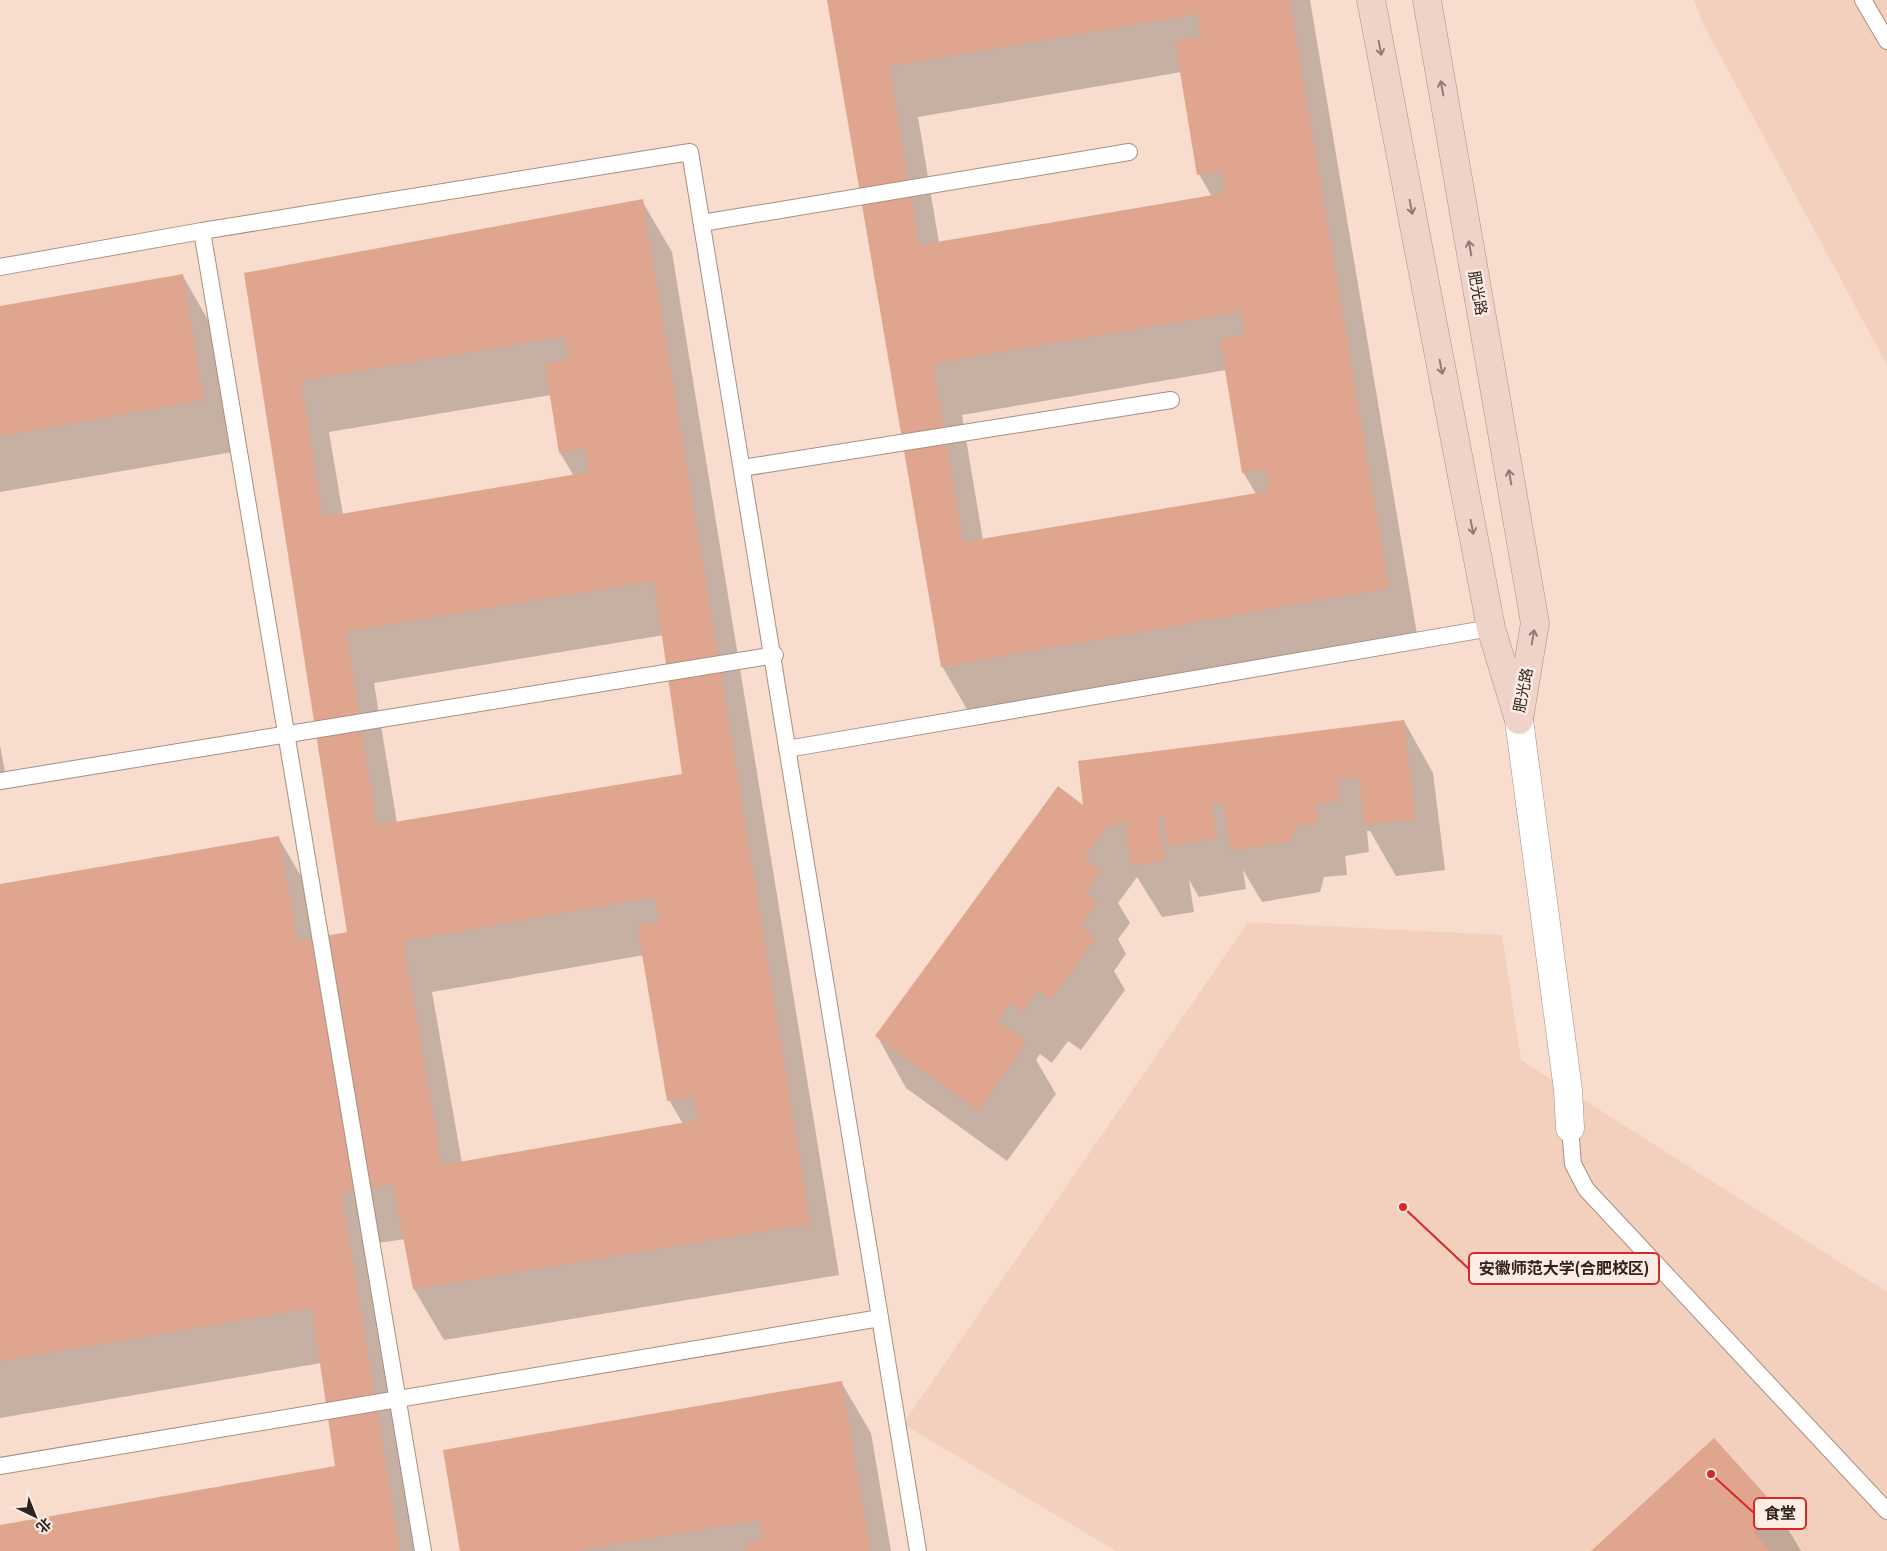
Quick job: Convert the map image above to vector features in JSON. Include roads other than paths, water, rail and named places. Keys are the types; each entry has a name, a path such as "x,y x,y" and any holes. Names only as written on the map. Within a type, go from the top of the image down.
{"street":[{"name":"肥光路","path":"1371,0 1491,628 1519,720"},
{"name":"肥光路","path":"1427,0 1535,623 1519,720"},
{"path":"1519,720 1568,1090 1570,1128"}],"lane":[{"path":"1863,0 1887,41"},
{"path":"0,266 202,231 690,152 918,1551"},
{"path":"702,223 1129,152"},
{"path":"202,231 423,1551"},
{"path":"742,468 1171,400"},
{"path":"787,749 1491,628"},
{"path":"0,781 775,655"},
{"path":"1570,1128 1573,1164 1586,1189 1887,1511"},
{"path":"0,1466 880,1318"}],"place":[{"name":"安徽师范大学(合肥校区)","path":"1403,1207"},
{"name":"食堂","path":"1711,1474"}]}
